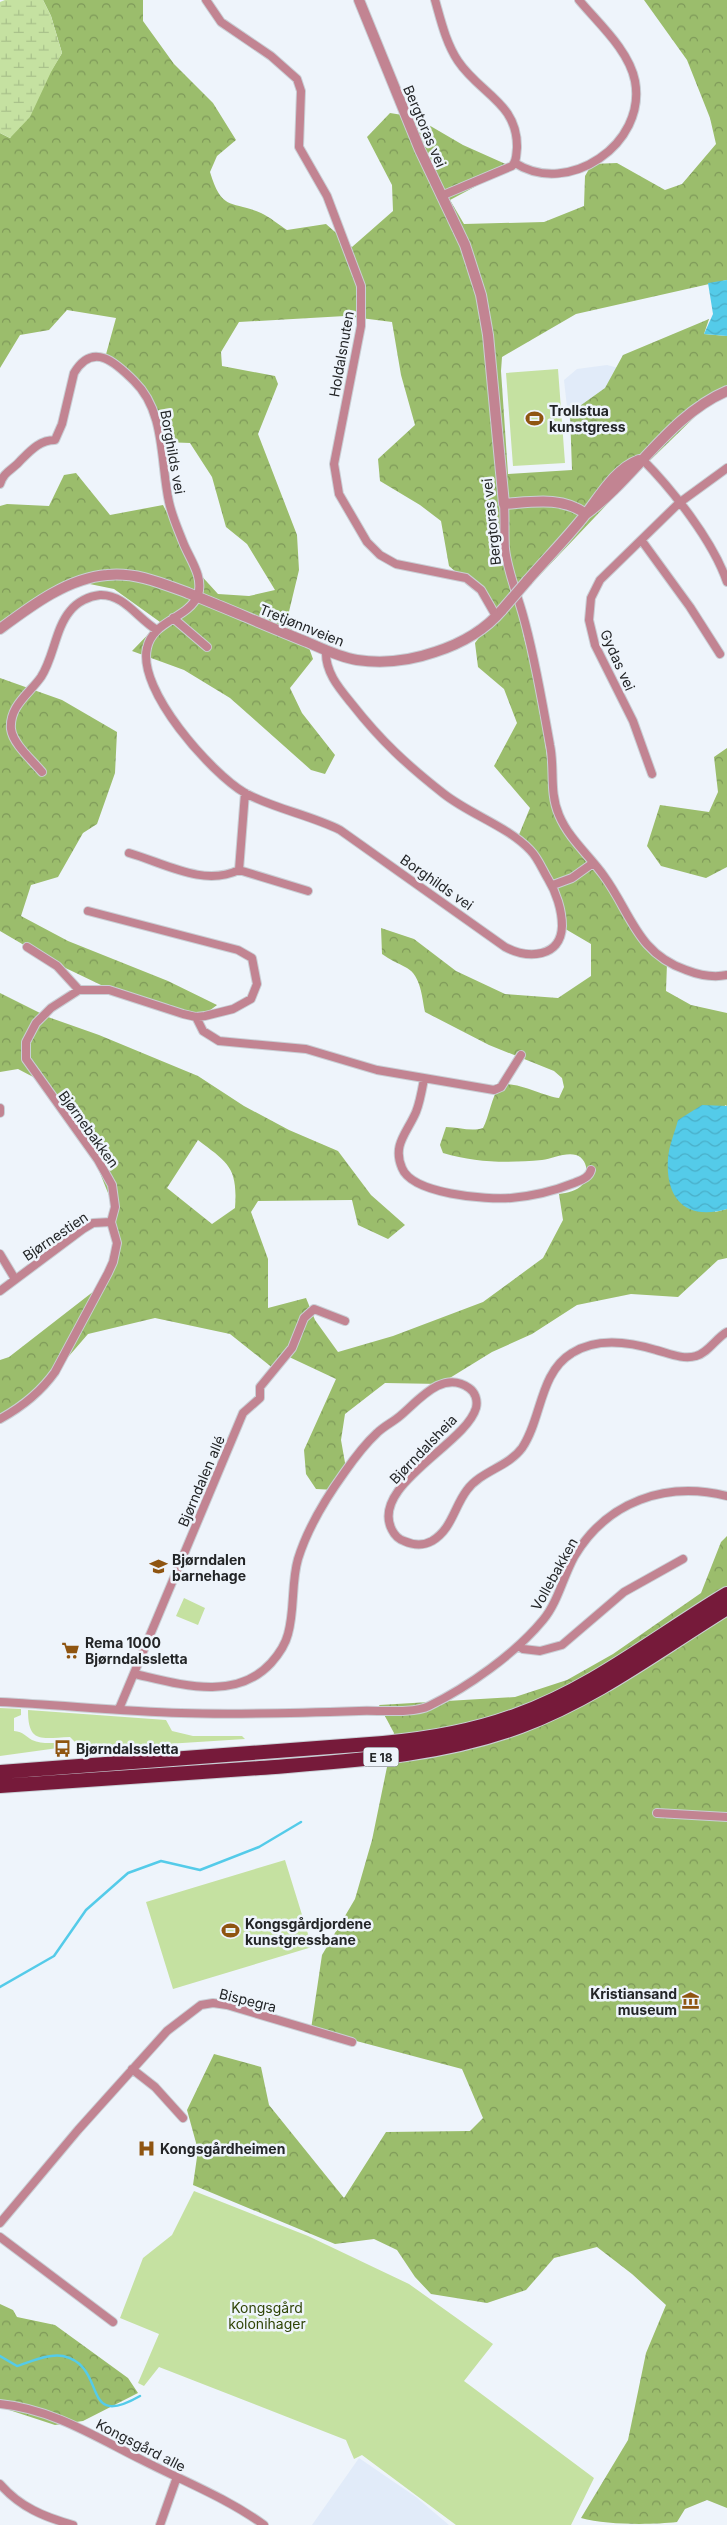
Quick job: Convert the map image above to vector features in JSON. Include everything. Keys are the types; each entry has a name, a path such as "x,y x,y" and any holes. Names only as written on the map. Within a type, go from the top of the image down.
{"highway":[{"name":"E 18","path":"0,1772 418,1740 466,1731 517,1715 569,1692 727,1594"},
{"name":"E 18","path":"0,1786 356,1760 455,1746 522,1726 584,1698 624,1675 727,1608"}],"street":[{"name":"Holdalsnuten","path":"206,0 221,22 271,56 297,79 301,91 299,147 328,196 361,286 361,326 335,452 334,474 340,494 367,542 380,555 396,564 466,578 481,590 499,613"},
{"name":"Bergtoras vei","path":"359,0 396,93 441,196 465,245 484,308 510,577 523,614 541,694 551,747 552,782 556,806 565,827 612,888 634,929 659,956 674,966 693,973 710,976 727,975"},
{"path":"435,0 441,24 458,61 471,77 499,101 510,116 516,132 515,163"},
{"path":"515,163 525,168 553,173 584,168 600,159 613,147 622,135 632,114 636,83 631,68 622,51 578,0"},
{"path":"441,196 508,168 515,163"},
{"name":"Borghilds vei","path":"0,484 6,472 22,460 30,449 44,442 55,440 62,424 74,373 78,365 88,358 97,356 112,361 136,382 151,404 158,428 171,508 200,582 197,596 189,608 157,630 149,639 145,660 152,681 164,706 194,748 245,792 315,818 340,830 505,947 525,955 536,956 548,952 557,944 561,935 561,912 553,885 537,858 522,843 455,802 382,741 330,673 326,651"},
{"name":"Tretjønnveien","path":"0,628 55,593 94,577 108,574 134,576 164,584 197,596 326,651 355,660 410,659 452,646 481,630 499,613 586,514 596,497 612,481 634,462 642,459 694,412 727,392"},
{"path":"642,459 662,480 679,503 712,551 727,582"},
{"name":"Gydas vei","path":"652,774 633,721 600,658 588,620 589,608 594,589 612,568 642,541 679,503 727,468"},
{"path":"504,504 556,501 574,506 586,514"},
{"path":"642,541 690,607 720,654"},
{"path":"42,772 15,738 12,722 18,704 40,679 49,664 70,611 89,598 107,596 123,602 157,630"},
{"path":"174,618 207,646"},
{"path":"239,870 245,792"},
{"path":"129,854 202,876 233,873 239,870 308,891"},
{"path":"553,885 572,878 592,863"},
{"path":"27,947 57,966 79,990 110,990 196,1017 233,1009 251,999 257,984 252,958 229,946 88,911"},
{"name":"Bjørnebakken","path":"0,1419 37,1394 55,1372 113,1262 117,1243 111,1222 115,1196 106,1172 26,1059 26,1042 36,1023 51,1008 79,990"},
{"path":"196,1017 203,1031 219,1041 306,1049 368,1068 494,1090 501,1087 521,1054"},
{"path":"424,1079 418,1106 398,1149 402,1170 408,1179 417,1184 467,1195 509,1198 564,1187 586,1178 592,1170"},
{"name":"Bjørnestien","path":"0,1290 83,1229 93,1223 111,1222"},
{"name":"Bjørnestien","path":"0,1254 15,1279"},
{"name":"Bjørndalen allé","path":"119,1709 243,1413 260,1398 260,1387 292,1348 304,1318 314,1309 345,1321"},
{"name":"Bjørndalsheia","path":"135,1674 217,1688 240,1684 268,1666 286,1642 292,1620 298,1558 329,1497 344,1472 376,1433 432,1388 449,1383 466,1385 476,1395 477,1404 476,1410 466,1423 402,1487 392,1503 389,1524 394,1534 399,1539 417,1544 426,1544 443,1533 466,1491 478,1479 508,1461 521,1449 545,1388 558,1367 570,1354 589,1344 610,1343 641,1346 682,1357 694,1357 702,1353 714,1340 727,1332"},
{"name":"Vollebakken","path":"119,1709 182,1713 271,1715 427,1707 491,1668 518,1646 548,1613 574,1557 610,1515 634,1501 674,1491 703,1492 727,1496"},
{"path":"518,1646 523,1649 540,1651 562,1644 624,1592 683,1559"},
{"path":"0,1702 119,1709"},
{"path":"657,1813 727,1817"},
{"name":"Bispegra","path":"0,2223 132,2069 181,2018 201,2005 213,2003 242,2009 352,2042"},
{"path":"132,2069 155,2087 184,2118"},
{"path":"0,2237 113,2322"},
{"name":"Kongsgård alle","path":"0,2404 32,2409 59,2419 224,2500 264,2525"},
{"path":"160,2525 177,2477"},
{"path":"0,2484 9,2494 34,2512 73,2525"}],"shaded area":[{"path":"607,365 641,374 580,448 568,416 564,380 577,369"},
{"path":"359,2458 416,2497 449,2525 312,2525"}],"green space":[{"path":"5,0 43,0 51,16 62,53 30,117 10,138 0,133 0,2"},
{"path":"43,0 143,0 143,21 174,64 213,103 236,140 217,156 210,172 214,185 224,199 229,203 261,213 287,230 326,224 352,247 393,211 392,185 367,137 390,113 415,117 463,145 512,167 450,200 464,224 544,222 584,206 585,176 592,164 617,163 665,190 682,184 716,144 710,118 687,60 644,0 727,0 727,280 576,314 502,357 501,371 508,474 572,470 570,413 605,388 623,355 709,319 704,334 727,336 727,396 710,402 632,478 520,596 523,634 537,687 552,791 568,837 607,874 633,923 667,963 666,991 691,1005 727,1013 727,1106 725,1105 715,1212 727,1209 727,1258 718,1260 678,1297 631,1294 577,1305 532,1334 492,1352 440,1384 385,1383 345,1414 341,1440 347,1474 336,1490 316,1489 306,1474 304,1450 336,1379 287,1356 274,1369 230,1334 155,1318 88,1334 43,1386 0,1418 0,1360 9,1357 94,1291 111,1265 116,1213 98,1168 70,1121 37,1079 18,1069 0,1072 0,993 48,1017 99,1035 198,1076 244,1106 289,1130 338,1151 371,1195 405,1225 388,1239 358,1225 352,1200 258,1201 251,1212 268,1259 268,1308 306,1298 315,1320 338,1352 393,1336 483,1302 543,1258 563,1220 559,1194 572,1191 581,1186 587,1172 583,1160 572,1154 542,1160 504,1162 468,1159 443,1153 440,1145 446,1127 483,1128 499,1087 510,1084 559,1098 564,1087 562,1078 554,1071 489,1045 425,1012 420,988 415,976 407,968 382,954 381,928 414,939 456,971 505,994 558,998 591,976 591,944 562,927 548,880 518,837 530,808 494,766 517,723 504,689 478,667 475,643 494,617 490,601 449,566 441,521 420,505 380,481 378,459 415,425 401,375 392,322 345,316 239,322 221,352 222,366 275,376 278,384 258,434 297,535 299,570 286,624 308,645 313,659 290,688 302,713 335,755 325,774 311,770 230,698 184,670 132,651 160,622 114,589 75,581 0,625 0,506 7,504 49,506 64,475 76,473 110,515 163,505 197,571 218,594 249,596 275,590 247,544 226,527 212,477 190,443 164,442 141,393 105,358 116,318 67,310 49,330 20,335 0,368 0,133 10,138 62,53 51,16","holes":["198,1140 229,1167 233,1175 236,1194 235,1208 212,1224 167,1188"]},
{"name":"Trollstua kunstgress","path":"558,369 565,463 513,466 506,373"},
{"path":"0,678 62,700 117,732 115,773 97,824 83,833 58,877 31,885 21,916 68,941 168,981 217,1005 205,1014 152,1006 101,985 53,962 0,931"},
{"path":"727,748 727,867 706,878 661,866 647,846 660,805 709,812 718,792 714,757"},
{"path":"727,1536 727,2508 707,2500 685,2509 677,2522 642,2524 603,2522 581,2518 628,2440 646,2353 666,2305 632,2274 597,2247 554,2258 526,2290 487,2303 431,2294 415,2277 397,2250 374,2239 335,2244 193,2185 198,2150 187,2110 214,2054 261,2067 269,2105 344,2198 386,2132 470,2131 483,2118 462,2069 311,2029 322,1955 355,1899 372,1840 394,1733 379,1705 515,1697 567,1680 613,1654 701,1593 721,1542"},
{"path":"184,1598 205,1608 198,1625 176,1616"},
{"path":"0,1708 21,1709 21,1715 14,1718 14,1731 22,1733 35,1741 58,1743 58,1748 0,1756"},
{"path":"28,1710 166,1720 172,1731 193,1736 242,1736 245,1739 135,1746 87,1746 86,1743 76,1743 70,1737 38,1737 30,1729"},
{"name":"Kongsgårdjordene kunstgressbane","path":"285,1860 312,1947 173,1989 146,1902"},
{"name":"Kongsgård kolonihager","path":"194,2191 308,2236 409,2284 493,2344 464,2381 594,2478 571,2525 456,2525 362,2455 354,2459 346,2440 159,2367 144,2386 138,2383 159,2334 120,2318 143,2258 172,2235"},
{"path":"0,2304 13,2310 17,2317 55,2325 128,2378 138,2393 83,2421 55,2425 0,2407"}],"water":[{"path":"727,280 727,336 704,334 713,314 708,283"},
{"path":"702,1105 727,1106 727,1209 713,1212 700,1212 690,1209 681,1203 670,1185 668,1172 668,1158 678,1120"}],"waterway":[{"path":"0,1987 54,1956 86,1910 128,1873 161,1861 200,1870 259,1847 301,1822"},
{"path":"0,2356 17,2366 40,2358 58,2355 77,2362 86,2371 101,2401 109,2406 121,2405 140,2396"}],"place":[{"name":"Trollstua kunstgress","path":"535,418"},
{"name":"Bjørndalen barnehage","path":"158,1567"},
{"name":"Rema 1000 Bjørndalssletta","path":"71,1650"},
{"name":"Bjørndalssletta","path":"62,1748"},
{"name":"Kongsgårdjordene kunstgressbane","path":"231,1931"},
{"name":"Kristiansand museum","path":"691,2001"},
{"name":"Kongsgårdheimen","path":"146,2148"}]}
